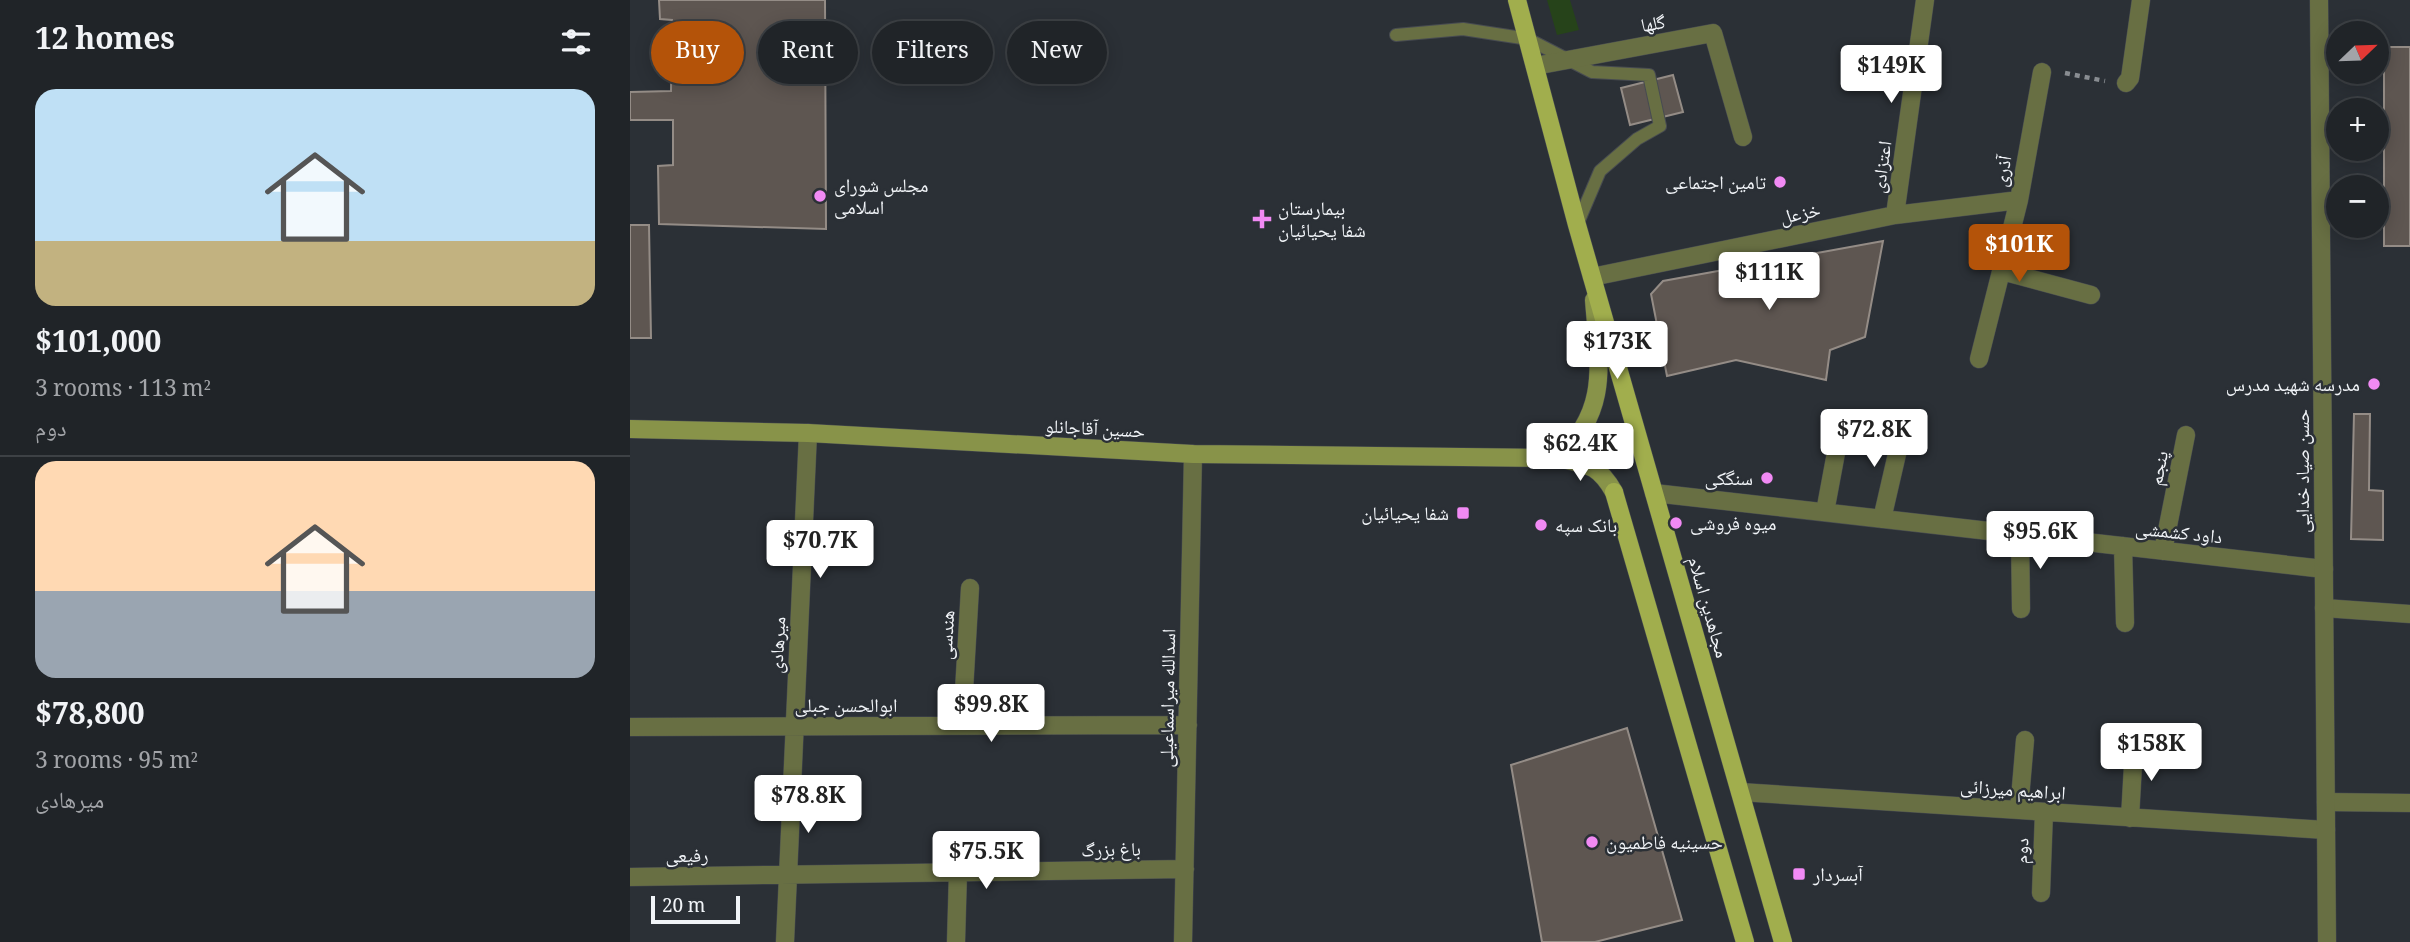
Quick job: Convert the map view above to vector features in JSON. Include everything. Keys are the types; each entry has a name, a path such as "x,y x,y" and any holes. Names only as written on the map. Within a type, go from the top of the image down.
{"main road":[{"name":"مجاهدین اسلام","path":"1517,0 1577,225 1783,942"},
{"path":"1558,458 1579,439 1595,404 1600,368 1592,277"},
{"name":"حسین آقاجانلو","path":"630,429 808,433 1193,454 1558,458 1592,466 1605,476 1614,492 1745,942"}],"street":[{"name":"اعتزادی","path":"1895,215 1925,0"},
{"path":"2126,83 2130,78 2141,0"},
{"name":"حسن صیاد خدایی","path":"2319,0 2327,942"},
{"name":"گلها","path":"1535,66 1713,33 1742,137"},
{"name":"آذری","path":"1979,359 2019,200 2042,72"},
{"name":"خزعل","path":"1592,277 1895,215 2019,200"},
{"path":"2002,271 2091,295"},
{"path":"1825,513 1841,426"},
{"path":"1882,519 1903,428"},
{"name":"میرهادی","path":"785,942 808,433"},
{"name":"پنجم","path":"2163,551 2186,435"},
{"name":"اسدالله میراسماعیلی","path":"1184,942 1193,454"},
{"name":"داود کشمشی","path":"1654,493 2324,569"},
{"path":"2020,534 2021,609"},
{"path":"2123,546 2125,623"},
{"name":"هندسی","path":"962,725 970,588"},
{"path":"2325,608 2410,614"},
{"name":"ابوالحسن جبلی","path":"630,727 1188,725"},
{"path":"2019,810 2025,740"},
{"path":"2130,818 2134,747"},
{"name":"ابراهیم میرزائی","path":"1740,792 2326,831"},
{"path":"2326,802 2410,803"},
{"name":"دوم","path":"2041,892 2043,812"},
{"name":"باغ بزرگ","path":"787,875 1185,869"},
{"path":"956,942 958,872"},
{"name":"رفیعی","path":"630,877 787,875"}],"lane":[{"path":"1396,35 1463,29 1528,39 1592,72 1649,75 1660,125 1637,139 1600,171 1577,225"}],"path":[{"path":"2042,72 2047,69 2126,83"}],"green space":[{"path":"1547,0 1570,0 1579,30 1557,35"}],"building":[{"path":"659,0 825,0 825,21 758,21 758,84 825,84 826,229 659,224 658,166 673,165 673,120 630,120 630,92 671,91 671,84 744,84 744,21 660,19"},
{"path":"2389,47 2410,47 2410,246 2384,246 2384,238 2389,238 2389,175 2384,175 2384,161 2389,161 2389,98 2384,98 2384,84 2389,84"},
{"path":"1673,75 1683,112 1630,125 1621,88"},
{"path":"630,225 649,225 651,338 630,338"},
{"path":"1883,241 1865,337 1830,350 1826,380 1736,360 1667,376 1651,294 1663,281"},
{"path":"2354,414 2370,414 2369,490 2383,491 2383,540 2351,539"},
{"name":"حسینیه فاطمیون","path":"1627,728 1682,920 1595,942 1542,942 1511,765"}],"place":[{"name":"تامین اجتماعی","path":"1780,182"},
{"name":"مجلس شورای اسلامی","path":"820,196"},
{"name":"بیمارستان شفا یحیائیان","path":"1262,219"},
{"name":"مدرسه شهید مدرس","path":"2374,384"},
{"name":"سنگکی","path":"1767,478"},
{"name":"شفا یحیائیان","path":"1463,513"},
{"name":"میوه فروشی","path":"1676,523"},
{"name":"بانک سپه","path":"1541,525"},
{"name":"حسینیه فاطمیون","path":"1592,842"},
{"name":"آبسردار","path":"1799,874"}]}
